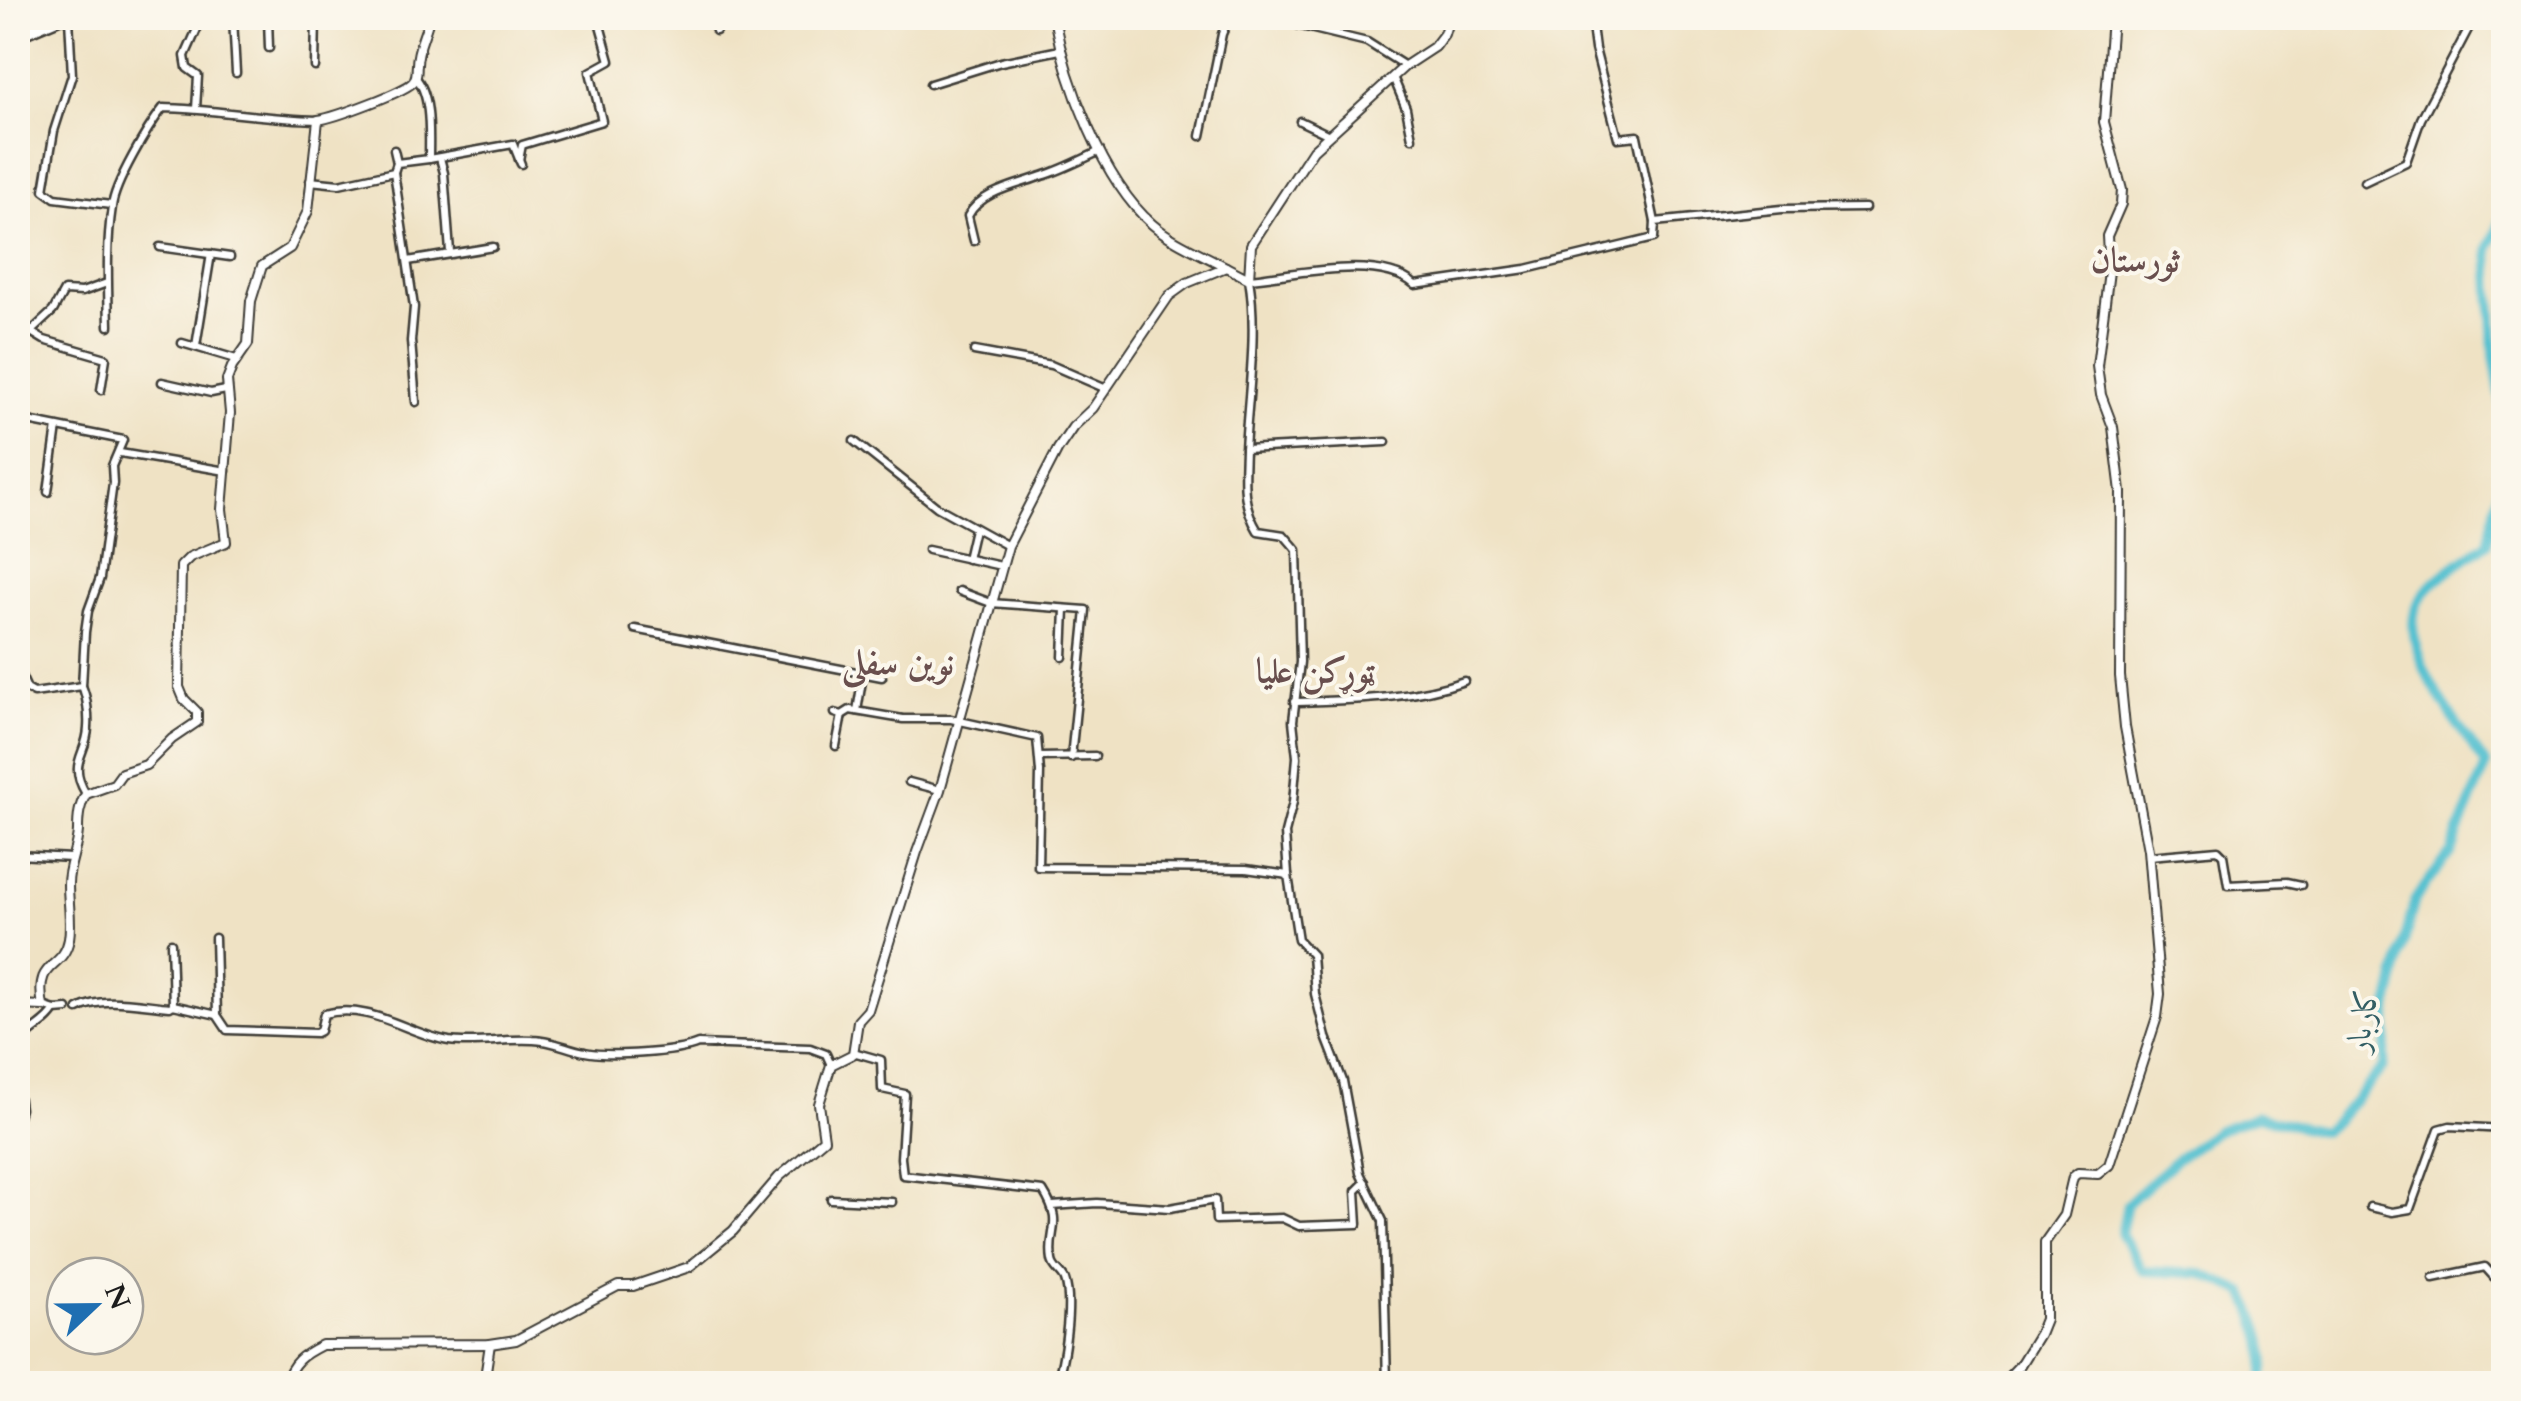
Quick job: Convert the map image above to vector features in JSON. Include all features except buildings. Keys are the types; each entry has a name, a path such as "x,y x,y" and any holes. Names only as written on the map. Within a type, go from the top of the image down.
{"highway":[{"path":"18,24 32,18"},
{"path":"18,36 58,18"}],"street":[{"path":"69,18 72,74 54,131 44,190 55,198 112,205"},
{"path":"196,109 198,76 186,68 185,56 202,18"},
{"path":"233,18 236,72"},
{"path":"268,18 270,48"},
{"path":"315,67 316,18"},
{"path":"109,326 107,283 112,205 144,134 163,108 266,119 318,120 349,113 407,89 415,78 419,44 429,18"},
{"path":"397,163 513,144 520,162 522,145 602,121 590,72 610,61 598,18"},
{"path":"712,18 716,31"},
{"path":"1054,18 1070,87 1100,151 1125,196 1154,226 1195,253 1249,279 1334,266 1405,276 1416,285 1473,278 1654,238 1638,136 1618,138 1595,49 1592,18"},
{"path":"1201,136 1222,34 1229,18"},
{"path":"1268,18 1367,42 1405,66"},
{"path":"1387,1384 1382,1220 1364,1182 1343,1081 1315,994 1312,955 1298,940 1288,875 1285,833 1297,756 1292,739 1300,662 1297,550 1284,535 1258,531 1251,519 1242,478 1254,307 1249,279 1251,245 1296,172 1327,134 1405,66 1434,47 1449,18"},
{"path":"2002,1384 2039,1334 2045,1310 2045,1242 2064,1215 2073,1177 2078,1173 2098,1174 2109,1164 2157,1017 2159,958 2149,856 2120,676 2121,492 2112,421 2101,395 2097,366 2109,271 2107,236 2122,190 2104,122 2112,18"},
{"path":"2364,182 2406,162 2421,119 2474,18"},
{"path":"930,84 1060,50"},
{"path":"1393,77 1406,108 1412,138"},
{"path":"415,78 422,84 429,130 428,159"},
{"path":"43,1006 41,977 64,954 70,936 68,883 78,812 86,794 114,784 122,773 146,765 172,739 197,722 197,712 180,694 179,686 182,566 190,557 226,542 222,509 230,413 226,390 236,360 248,344 251,301 262,266 290,248 308,211 318,120"},
{"path":"1300,122 1327,134"},
{"path":"394,150 414,306 410,330 416,402"},
{"path":"974,241 968,216 975,204 1017,182 1042,176 1100,151"},
{"path":"440,158 450,252"},
{"path":"310,181 339,184 394,172"},
{"path":"1654,222 1782,208 1865,208"},
{"path":"160,246 230,257"},
{"path":"408,261 493,248"},
{"path":"196,346 211,254"},
{"path":"853,1052 858,1021 868,1010 940,790 1008,546 1058,449 1093,408 1169,296 1186,282 1226,267"},
{"path":"18,365 21,337 52,311 64,291 82,292 107,283"},
{"path":"31,332 44,340 106,358 101,390"},
{"path":"182,343 236,360"},
{"path":"974,350 1051,365 1104,388"},
{"path":"162,382 196,391 226,390"},
{"path":"18,419 123,440 112,466 100,578 88,612 82,686 88,729 77,773 86,794"},
{"path":"48,492 58,427"},
{"path":"854,441 937,507 1008,546"},
{"path":"1245,449 1386,442"},
{"path":"120,452 226,471"},
{"path":"967,560 974,529"},
{"path":"928,550 1001,566"},
{"path":"959,591 991,602 1086,610 1071,758"},
{"path":"1063,657 1065,609"},
{"path":"635,629 882,677"},
{"path":"18,669 27,688 34,693 82,686"},
{"path":"856,711 863,675"},
{"path":"1294,702 1356,700 1464,681"},
{"path":"836,746 838,714 850,710 903,719 951,719 1036,738 1036,756 1040,757 1095,756"},
{"path":"1040,757 1038,867 1246,869 1288,875"},
{"path":"908,782 940,790"},
{"path":"2149,856 2218,850 2223,855 2228,884 2302,885"},
{"path":"18,855 71,858"},
{"path":"215,938 216,1016"},
{"path":"170,943 173,1004"},
{"path":"173,1004 175,978"},
{"path":"78,1010 86,1004 173,1004 216,1016 228,1030 316,1033 327,1012 372,1015 447,1040 534,1040 589,1054 684,1050 698,1044 810,1048 826,1054 831,1064 820,1104 824,1139 779,1176 734,1231 689,1267 634,1286 618,1286 516,1340 490,1344 322,1345 300,1357 285,1384"},
{"path":"18,1005 66,1009"},
{"path":"18,1058 27,1033 53,1016 55,1010"},
{"path":"831,1064 853,1052 881,1060 882,1089 906,1094 903,1175 1043,1191 1052,1206 1056,1225 1052,1260 1066,1282 1066,1347 1056,1384"},
{"path":"18,1092 18,1116"},
{"path":"2370,1207 2392,1212 2410,1209 2440,1129 2504,1129"},
{"path":"1052,1206 1097,1203 1170,1208 1215,1200 1216,1220 1282,1218 1299,1226 1358,1224 1356,1191 1364,1182"},
{"path":"831,1200 892,1202"},
{"path":"2432,1278 2485,1267 2494,1277 2503,1276 2504,1290"},
{"path":"484,1384 490,1344"}],"waterway":[{"name":"کاربار","path":"2504,214 2489,249 2494,356 2504,417"},
{"name":"کاربار","path":"2260,1384 2264,1349 2245,1293 2203,1274 2143,1271 2121,1234 2127,1204 2177,1159 2216,1131 2257,1116 2322,1132 2384,1066 2390,1002 2415,899 2451,852 2486,765 2423,667 2413,624 2417,605 2430,587 2488,543 2504,468"}],"district":[{"name":"ثورستان","path":"2135,260"},
{"name":"نوین سفلى","path":"898,663"},
{"name":"ټوړکن علیا","path":"1315,671"}]}
